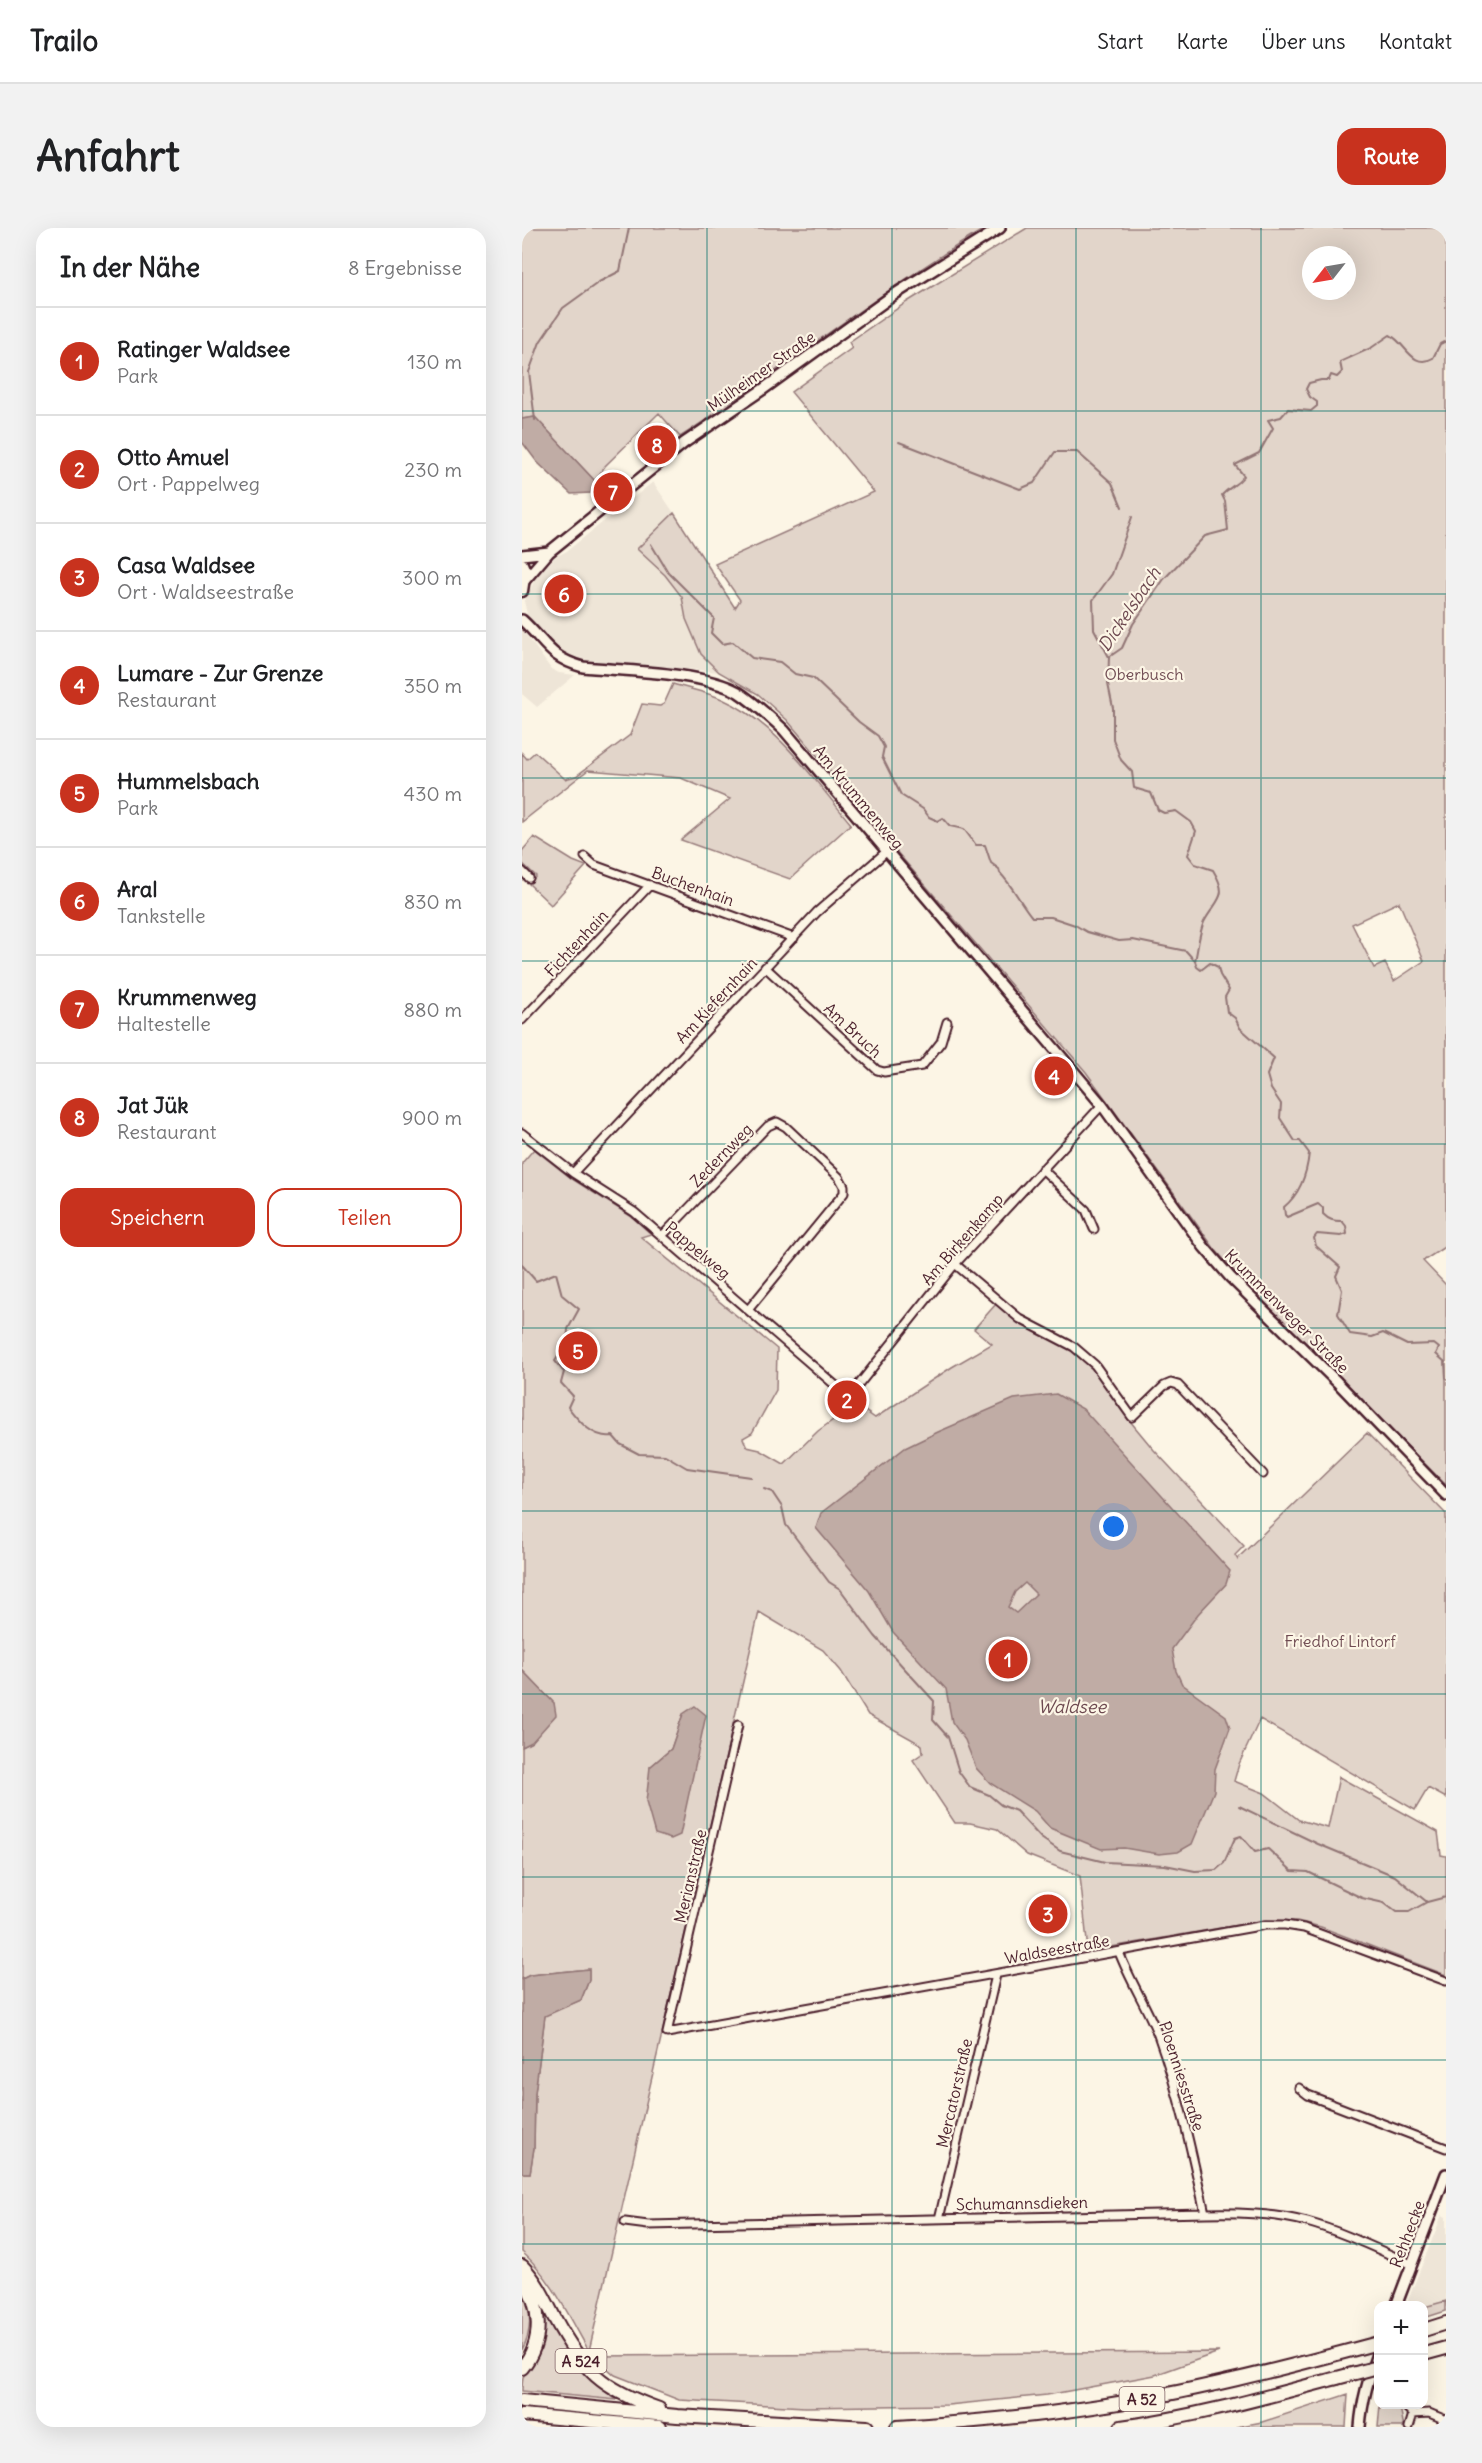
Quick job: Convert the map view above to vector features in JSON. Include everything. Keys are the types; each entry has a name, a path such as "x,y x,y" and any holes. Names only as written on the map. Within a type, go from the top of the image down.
{"highway":[{"name":"A 524","path":"522,2266 540,2290 571,2348 595,2376 623,2396 677,2415"},
{"name":"A 524","path":"522,2278 533,2297 538,2316 534,2347 522,2368"},
{"path":"1428,2329 1446,2323"},
{"name":"A 52","path":"897,2427 1025,2416 1123,2402 1189,2390 1374,2344"},
{"path":"1428,2354 1446,2348"},
{"name":"A 52","path":"1121,2427 1202,2412 1374,2368"},
{"path":"522,2401 677,2415 867,2427"},
{"path":"522,2415 660,2427"}],"main road":[{"name":"Mülheimer Straße","path":"523,586 549,552 684,443 895,294 1000,228"},
{"path":"522,555 549,552"},
{"path":"522,564 525,571 523,586"},
{"name":"Am Krummenweg","path":"523,618 546,648 569,663 584,667 696,679 736,692 760,707 784,730 1102,1105"},
{"name":"Krummenweger Straße","path":"1102,1105 1204,1247 1230,1277 1337,1382 1446,1495"},
{"name":"Rehhecke","path":"1398,2301 1446,2174"},
{"path":"1360,2427 1367,2381 1377,2355"}],"street":[{"name":"Am Kiefernhain","path":"573,1173 817,912 886,852"},
{"name":"Buchenhain","path":"585,857 594,865 794,938"},
{"path":"522,871 530,878"},
{"name":"Fichtenhain","path":"522,1020 650,885"},
{"name":"Am Bruch","path":"765,967 877,1070 884,1072 922,1066 941,1042 947,1022"},
{"name":"Am Birkenkamp","path":"849,1397 956,1264 1102,1105"},
{"name":"Zedernweg","path":"662,1236 768,1126 777,1122 786,1126 839,1177 844,1186 844,1193 748,1310"},
{"name":"Pappelweg","path":"522,1133 573,1173 634,1212 849,1397"},
{"path":"1042,1169 1086,1210 1094,1230"},
{"path":"956,1264 1020,1319 1074,1347 1095,1365 1132,1418 1164,1386 1171,1383 1178,1385 1263,1474"},
{"name":"Merianstraße","path":"667,2033 738,1725"},
{"name":"Waldseestraße","path":"667,2033 1265,1925 1285,1925 1304,1929 1446,1981"},
{"name":"Ploenniesstraße","path":"1119,1952 1129,1978 1157,2033 1184,2117 1205,2213"},
{"name":"Mercatorstraße","path":"939,2219 996,1974"},
{"path":"1299,2088 1308,2095 1446,2148"},
{"name":"Schumannsdieken","path":"625,2222 648,2225 1205,2213 1261,2214 1307,2222 1344,2235 1411,2264"},
{"path":"1408,2409 1413,2414 1429,2413 1446,2420"},
{"path":"1409,2427 1413,2414"}],"shaded area":[{"path":"653,482 674,513 637,549 665,575 682,597 686,619 701,654 719,672 585,660 563,652 550,642 527,614 524,601 536,578 555,557 567,551"},
{"path":"522,629 551,669 559,673 575,675 537,707 522,694"},
{"path":"1442,2215 1446,2217 1446,2301 1428,2306 1428,2301 1408,2301"}],"green space":[{"path":"522,228 986,228 908,278 680,437 659,413 605,466 595,481 535,417 522,419"},
{"name":"Oberbusch","path":"1027,228 1446,228 1446,1246 1423,1261 1446,1285 1446,1485 1240,1278 1214,1248 1086,1072 787,720 758,694 719,672 701,654 686,619 682,597 665,575 637,549 674,513 735,608 740,600 715,564 874,492 791,392 852,348 849,342 907,302","holes":["1399,902 1424,961 1394,981 1385,963 1374,968 1352,924"]},
{"path":"673,684 722,699 742,709 760,722 793,754 851,824 790,879 681,840 730,799 681,778 588,770 522,822 522,753 527,759 535,752 565,779 576,776 630,735 642,704 660,706 664,704"},
{"path":"534,837 573,861 586,866 551,905 529,884 536,876 522,863 522,851"},
{"name":"Friedhof Lintorf","path":"534,1149 572,1179 632,1217 651,1234 641,1237 777,1349 776,1390 752,1433 743,1438 747,1447 760,1450 784,1464 818,1431 855,1404 875,1418 952,1367 992,1344 974,1329 996,1304 1021,1324 1070,1349 1092,1367 1130,1421 1154,1450 1244,1546 1235,1555 1238,1560 1367,1433 1446,1514 1446,1798 1428,1788 1415,1810 1260,1719 1239,1764 1234,1781 1264,1793 1299,1820 1328,1828 1339,1777 1438,1832 1441,1855 1446,1856 1446,1975 1321,1927 1297,1921 1266,1920 1088,1951 1080,1876 1027,1855 997,1829 970,1823 955,1823 913,1760 923,1753 922,1745 868,1715 841,1671 823,1650 759,1612 589,2351 551,2286 522,2252 522,2173 530,2173 534,2148 535,2093 545,2015 581,2000 589,1980 589,1969 530,1975 522,1979 522,1747 532,1742 554,1703 522,1670 522,1163","holes":["683,1714 655,1834 650,1767 671,1749"]},
{"path":"522,2292 528,2306 530,2321 528,2336 522,2350"},
{"path":"1446,2301 1446,2311 1428,2317 1428,2306"},
{"path":"544,2312 574,2361 594,2382 617,2400 522,2391 524,2375 541,2344"},
{"path":"1219,2352 1155,2375 1047,2395 948,2405 805,2407 679,2400 615,2375 593,2356"},
{"path":"1348,2394 1346,2427 1236,2427 1262,2422"},
{"path":"1380,2409 1398,2409 1401,2412 1404,2427 1378,2427"}],"water":[{"path":"535,417 595,481 591,493 571,494 537,462 522,442 522,419"},
{"name":"Waldsee","path":"1056,1394 1083,1409 1230,1571 1226,1584 1198,1614 1172,1649 1176,1671 1182,1684 1226,1716 1230,1728 1215,1769 1214,1791 1192,1844 1178,1852 1159,1854 1124,1848 1101,1849 1050,1828 1035,1811 990,1783 976,1768 965,1740 952,1722 946,1689 893,1632 869,1591 816,1528 821,1513 905,1448 1014,1399","holes":["1025,1583 1036,1594 1016,1613 1008,1607 1015,1592"]},
{"path":"522,1670 554,1703 556,1715 532,1742 522,1747"},
{"path":"695,1706 706,1715 680,1835 671,1839 655,1834 646,1802 650,1767 671,1749 683,1714"},
{"path":"589,1969 589,1980 581,2000 545,2016 535,2093 534,2148 530,2173 522,2173 522,1979 530,1975"}],"waterway":[{"path":"535,420 529,372 540,342 563,308 599,282 620,271 629,228"},
{"name":"Dickelsbach","path":"1446,341 1440,344 1433,358 1420,361 1390,335 1371,348 1340,362 1342,372 1337,377 1331,375 1329,380 1309,383 1306,389 1310,397 1317,402 1317,406 1311,411 1288,409 1281,417 1268,420 1273,428 1259,453 1235,465 1244,476 1222,495 1225,501 1228,530 1205,536 1164,579 1133,624 1122,648 1109,657 1108,684 1113,708 1113,739 1121,760 1132,772 1134,788 1151,793 1158,810 1164,813 1176,811 1191,822 1196,831 1188,855 1195,864 1213,870 1218,879 1221,893 1202,926 1195,961 1201,970 1210,963 1218,967 1229,990 1225,997 1227,1012 1235,1018 1240,1028 1274,1058 1267,1075 1271,1089 1281,1104 1280,1118 1295,1141 1300,1141 1309,1153 1302,1182 1295,1195 1284,1207 1285,1215 1287,1217 1318,1204 1323,1208 1325,1216 1331,1220 1342,1221 1346,1226 1347,1234 1341,1236 1317,1234 1314,1238 1316,1246 1340,1267 1336,1276 1342,1290 1338,1314 1350,1334 1372,1337 1383,1333 1407,1345 1434,1344 1439,1348 1436,1354 1445,1362 1446,1378"},
{"path":"899,442 1020,489 1034,483 1055,452 1077,452 1112,483 1122,507"},
{"path":"1109,657 1094,629 1093,600 1112,574 1132,517"},
{"path":"651,544 668,572 714,618 711,633 722,644 733,642 752,658 780,662 795,674 813,678 859,722 878,736 884,747 882,757 901,795 923,809 929,817 938,821 943,818 950,826 964,829 976,845 985,845 991,863 999,869 1032,917 1051,917 1075,925 1087,932 1119,941 1133,940 1186,951 1195,961"},
{"path":"522,1265 536,1281 556,1273 562,1295 579,1309 568,1329 567,1344 555,1361 564,1372 561,1383 573,1396 568,1407 582,1423 599,1435 613,1436 620,1444 639,1454 665,1455 687,1468 751,1477"},
{"path":"764,1489 772,1492 782,1507 786,1525 829,1582 840,1589 875,1636 934,1701 933,1720 948,1737 959,1772 970,1787 1016,1811 1041,1838 1060,1851 1105,1862 1165,1865 1195,1871 1216,1870 1224,1863 1235,1838 1241,1836 1255,1852 1268,1849 1292,1871 1308,1872 1362,1898 1384,1903 1396,1912 1409,1912 1427,1902 1446,1897"},
{"path":"1239,1806 1318,1844 1395,1876 1427,1902"}],"place":[{"name":"Jat Jük","path":"657,445"},
{"name":"Krummenweg","path":"613,492"},
{"name":"Aral","path":"564,594"},
{"name":"Lumare - Zur Grenze","path":"1054,1076"},
{"name":"Hummelsbach","path":"578,1351"},
{"name":"Otto Amuel","path":"847,1400"},
{"name":"Ratinger Waldsee","path":"1008,1659"},
{"name":"Casa Waldsee","path":"1048,1914"}]}
